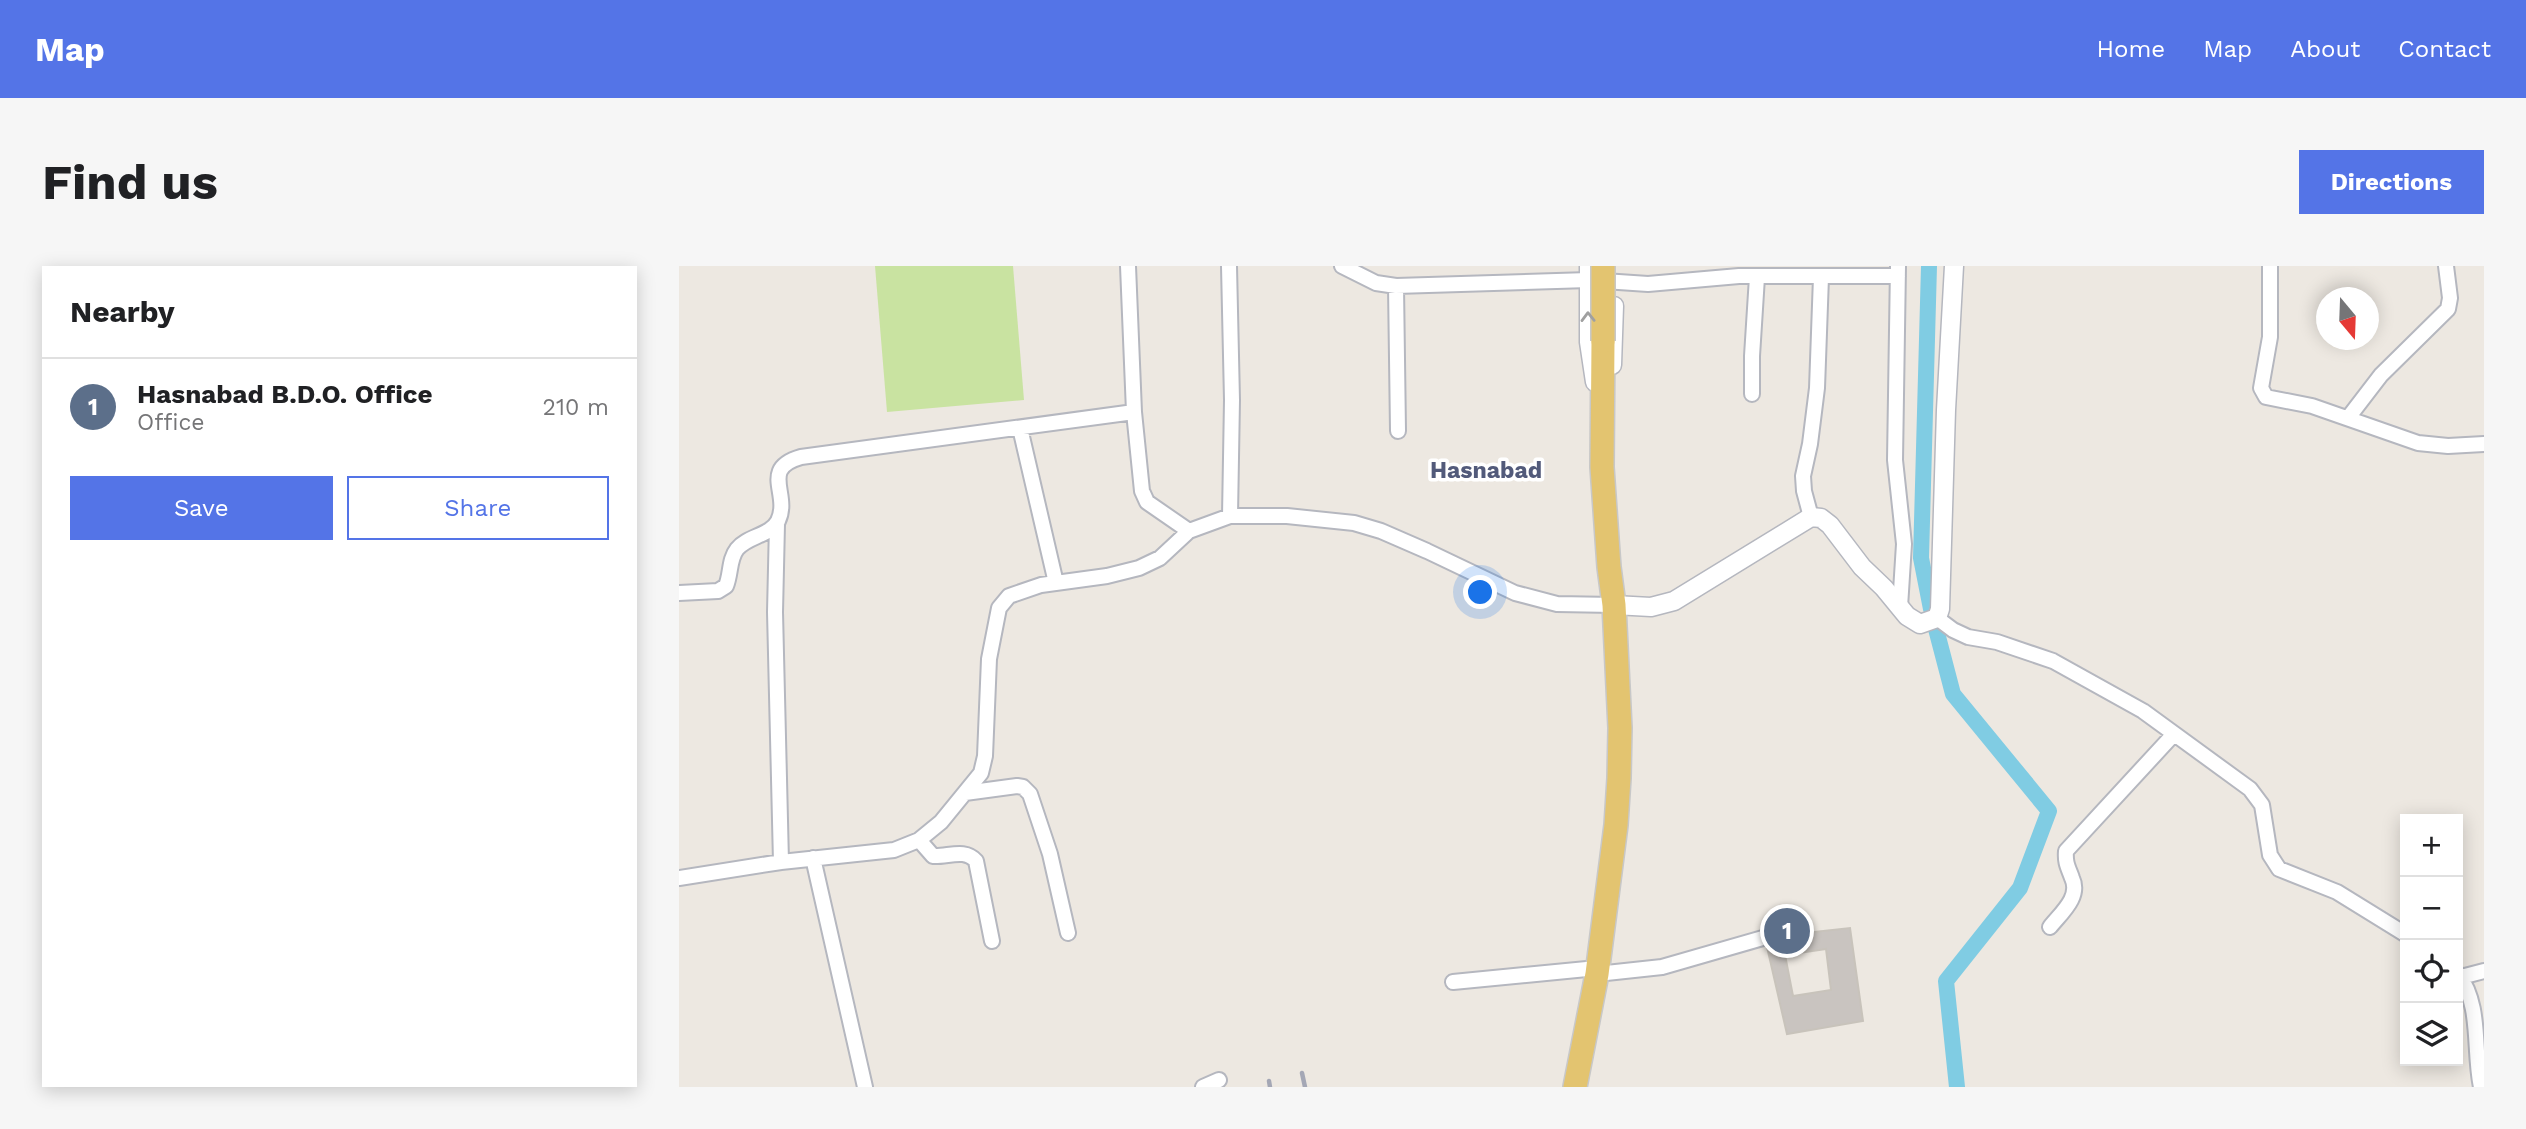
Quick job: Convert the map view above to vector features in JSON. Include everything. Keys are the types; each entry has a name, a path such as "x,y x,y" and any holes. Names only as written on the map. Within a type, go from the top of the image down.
{"main road":[{"path":"1575,1087 1597,971 1616,825 1619,778 1620,728 1614,605 1605,517 1601,409 1602,272"}],"street":[{"path":"1128,266 1134,412 1142,491 1147,502 1189,531"},
{"path":"1229,266 1232,400 1230,516"},
{"path":"1342,266 1376,283 1396,286 1602,272 1648,284 1768,273 1821,277 1898,271 1895,460 1904,544 1900,607"},
{"path":"1937,618 1940,609 1947,451 1946,410 1954,266"},
{"path":"2270,266 2270,337 2261,391 2271,400 2312,405 2418,443 2448,446 2484,443"},
{"path":"2348,418 2381,375 2448,309 2450,298 2446,266"},
{"path":"1601,409 1589,342 1602,272"},
{"path":"1601,409 1608,390 1615,339 1602,272"},
{"path":"1752,394 1752,356 1768,273"},
{"path":"1811,517 1803,476 1817,388 1821,277"},
{"path":"1396,286 1398,431"},
{"path":"781,862 775,612 777,524 780,513 779,472 782,465 801,457 1134,412"},
{"path":"1020,428 1056,583"},
{"path":"679,878 781,862 894,850 919,840 941,822 981,773 985,756 989,659 999,608 1009,596 1056,583 1107,576 1139,568 1160,558 1189,531 1230,516 1287,516 1355,523 1427,551 1515,593 1557,604 1651,607 1674,601 1811,517 1821,518 1830,525 1862,567 1907,616 1920,624 1937,618"},
{"path":"679,593 718,591 726,586 737,548 777,524"},
{"path":"1937,618 1968,637 1997,642 2053,661 2143,711 2250,789 2262,805 2270,855 2279,869 2337,892 2400,931"},
{"path":"2050,927 2075,892 2074,882 2065,863 2066,851 2173,734"},
{"path":"965,793 1017,786 1030,793 1052,863 1068,933"},
{"path":"919,840 929,855 964,853 973,857 992,942"},
{"path":"814,858 865,1087"},
{"path":"1453,982 1661,967 1787,931"},
{"path":"2463,974 2484,971"},
{"path":"2463,984 2473,1007 2481,1087"},
{"path":"1203,1087 1219,1080"}],"green space":[{"path":"875,266 1013,266 1024,400 887,412"}],"building":[{"path":"1850,928 1863,1021 1787,1034 1767,947 1790,940 1796,934","holes":["1826,949 1831,990 1793,996 1785,955"]}],"waterway":[{"path":"1929,266 1921,558 1931,609"},
{"path":"1936,629 1953,694 2049,811 2020,888 1946,981 1957,1087"}],"railway":[{"path":"1302,1073 1305,1087"},
{"path":"1269,1081 1270,1087"}],"place":[{"name":"Hasnabad B.D.O. Office","path":"1787,931"}],"district":[{"name":"Hasnabad","path":"1486,470"}]}
